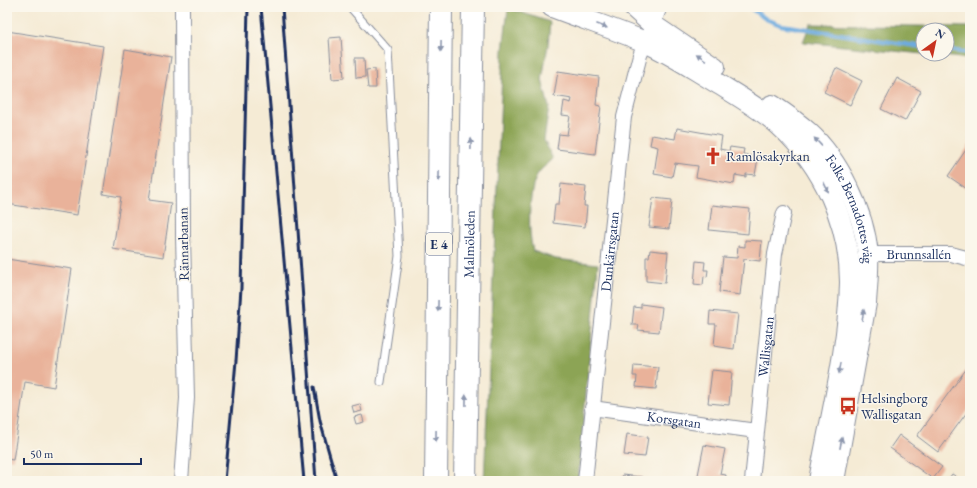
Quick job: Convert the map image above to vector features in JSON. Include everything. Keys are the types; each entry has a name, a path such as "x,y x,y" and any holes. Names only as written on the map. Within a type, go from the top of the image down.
{"highway":[{"name":"E 4","path":"436,481 442,7"},
{"name":"Malmöleden","path":"465,481 473,7"},
{"path":"473,29 480,7"}],"street":[{"name":"Rännarbanan","path":"180,481 187,398 183,236 182,7"},
{"path":"552,7 649,34"},
{"path":"633,7 649,34"},
{"name":"Dunkärrsgatan","path":"585,481 624,117 631,87 660,7"},
{"name":"Folke Bernadottes väg","path":"649,34 797,122 819,143 835,164 856,208 865,234 868,254 866,303 834,481"},
{"name":"Folke Bernadottes väg","path":"649,34 690,66 780,126 813,165 825,184 839,217 848,258 850,282 848,313 819,481"},
{"name":"Wallisgatan","path":"752,481 756,431 768,338 775,254 784,213"},
{"name":"Brunnsallén","path":"868,254 950,254 970,259"},
{"name":"Korsgatan","path":"592,408 756,431"}],"lane":[{"path":"350,7 388,50 399,256 381,382"}],"green space":[{"path":"508,8 550,22 542,80 549,107 544,140 553,159 539,172 531,194 530,234 533,251 556,259 598,264 578,481 484,481 503,50"},
{"path":"810,24 915,26 915,53 803,42"},
{"path":"955,27 970,27 970,59 955,57"}],"building":[{"path":"7,31 103,46 77,215 7,204"},
{"path":"341,37 344,78 332,79 329,38"},
{"path":"125,49 171,57 149,200 171,203 163,257 113,249 121,197 103,194"},
{"path":"355,58 364,58 365,77 356,78"},
{"path":"836,68 862,81 850,105 824,92"},
{"path":"375,69 376,88 368,88 366,70"},
{"path":"558,71 599,77 596,105 601,106 595,154 557,149 559,134 567,135 570,116 562,115 564,101 571,103 572,99 554,96"},
{"path":"897,78 921,91 905,121 881,109"},
{"name":"Ramlösakyrkan","path":"677,128 722,136 720,149 729,151 730,147 744,149 743,154 758,158 755,175 746,174 746,177 735,175 734,184 696,177 698,166 675,163 672,177 654,174 658,147 650,145 652,135 675,139"},
{"path":"970,144 970,185 967,189 948,176"},
{"path":"561,184 586,187 584,206 587,206 585,227 553,223 555,204 559,204"},
{"path":"653,198 672,200 669,229 649,227"},
{"path":"712,205 750,209 748,234 709,230"},
{"path":"745,240 762,241 760,261 744,259 740,295 719,292 723,257 737,258 738,246 745,247"},
{"path":"650,250 668,252 665,283 646,281 646,257 649,257"},
{"path":"7,259 72,269 54,387 25,382 13,460 7,459"},
{"path":"696,261 705,262 704,270 708,270 707,277 704,276 703,285 694,284"},
{"path":"641,304 662,307 659,332 638,330 639,325 632,325 634,307 641,308"},
{"path":"710,311 738,314 734,349 714,346 716,324 709,324"},
{"path":"970,364 970,408 938,452 917,436"},
{"path":"634,365 658,367 656,389 636,387 637,376 633,376"},
{"path":"712,370 732,372 729,405 708,403"},
{"path":"360,404 362,411 354,413 352,406"},
{"path":"362,415 364,422 356,424 354,417"},
{"path":"627,434 648,437 645,457 624,455"},
{"path":"899,435 942,467 933,479 890,448"},
{"path":"704,445 725,449 720,474 726,475 725,481 697,480"},
{"path":"952,474 963,481 947,481"},
{"path":"622,475 642,477 642,481 622,481"}],"waterway":[{"path":"749,7 766,19 781,25 915,46"},
{"path":"955,51 970,53"}],"railway":[{"path":"225,481 241,288 248,7"},
{"path":"261,7 304,481"},
{"path":"282,7 316,481"},
{"path":"314,387 320,421 337,481"}],"place":[{"name":"Ramlösakyrkan","path":"713,156"},
{"name":"Helsingborg Wallisgatan","path":"848,406"}]}
